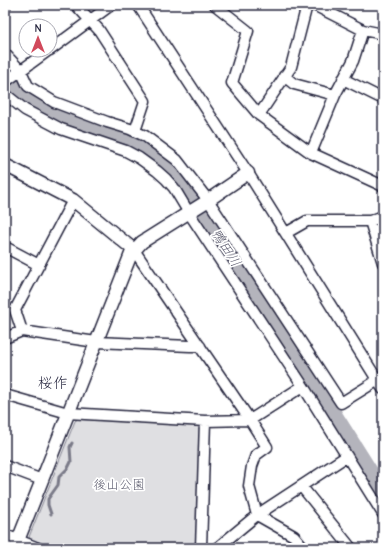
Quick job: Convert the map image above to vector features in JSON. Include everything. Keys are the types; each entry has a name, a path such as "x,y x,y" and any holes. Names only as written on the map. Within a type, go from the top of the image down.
{"street":[{"path":"76,5 99,30 145,101 135,131"},
{"path":"58,44 111,5"},
{"path":"5,54 21,71 28,86 54,102 135,131 145,136 177,160 341,403 381,382 248,173 138,5"},
{"path":"215,5 248,31 232,83 259,115 311,153 383,186"},
{"path":"259,115 291,67 307,5"},
{"path":"314,5 363,30 383,34"},
{"path":"311,153 334,95 354,61 363,30"},
{"path":"5,82 39,58"},
{"path":"284,76 294,84 334,95"},
{"path":"343,79 383,99"},
{"path":"5,94 25,110 61,129 126,151 139,158 166,179 174,188 304,386 383,514"},
{"path":"5,165 73,200 134,250 267,447 256,455 252,466 249,486 257,515 294,536 304,548"},
{"path":"17,544 131,254 142,242 206,202 248,173"},
{"path":"22,331 15,310 73,200"},
{"path":"286,233 307,221 370,221 383,216"},
{"path":"370,221 383,263"},
{"path":"5,247 39,265"},
{"path":"5,338 22,331 96,342 200,346"},
{"path":"5,396 68,413 205,421 250,420 304,386"},
{"path":"201,548 205,421"},
{"path":"217,548 257,515 302,487 347,456"},
{"path":"5,466 42,480"},
{"path":"302,487 351,548"},
{"path":"5,535 17,544 38,548"}],"green space":[{"name":"後山公園","path":"78,419 199,424 202,428 197,548 46,548 32,543 29,537 75,421"}],"waterway":[{"name":"鴨田川","path":"5,74 16,87 43,108 85,127 141,146 154,153 166,163 194,198 286,339 383,493"},
{"path":"51,514 48,499 58,485 59,477 68,468 71,462 70,447 72,443"}],"district":[{"name":"桜作","path":"53,383"}]}
